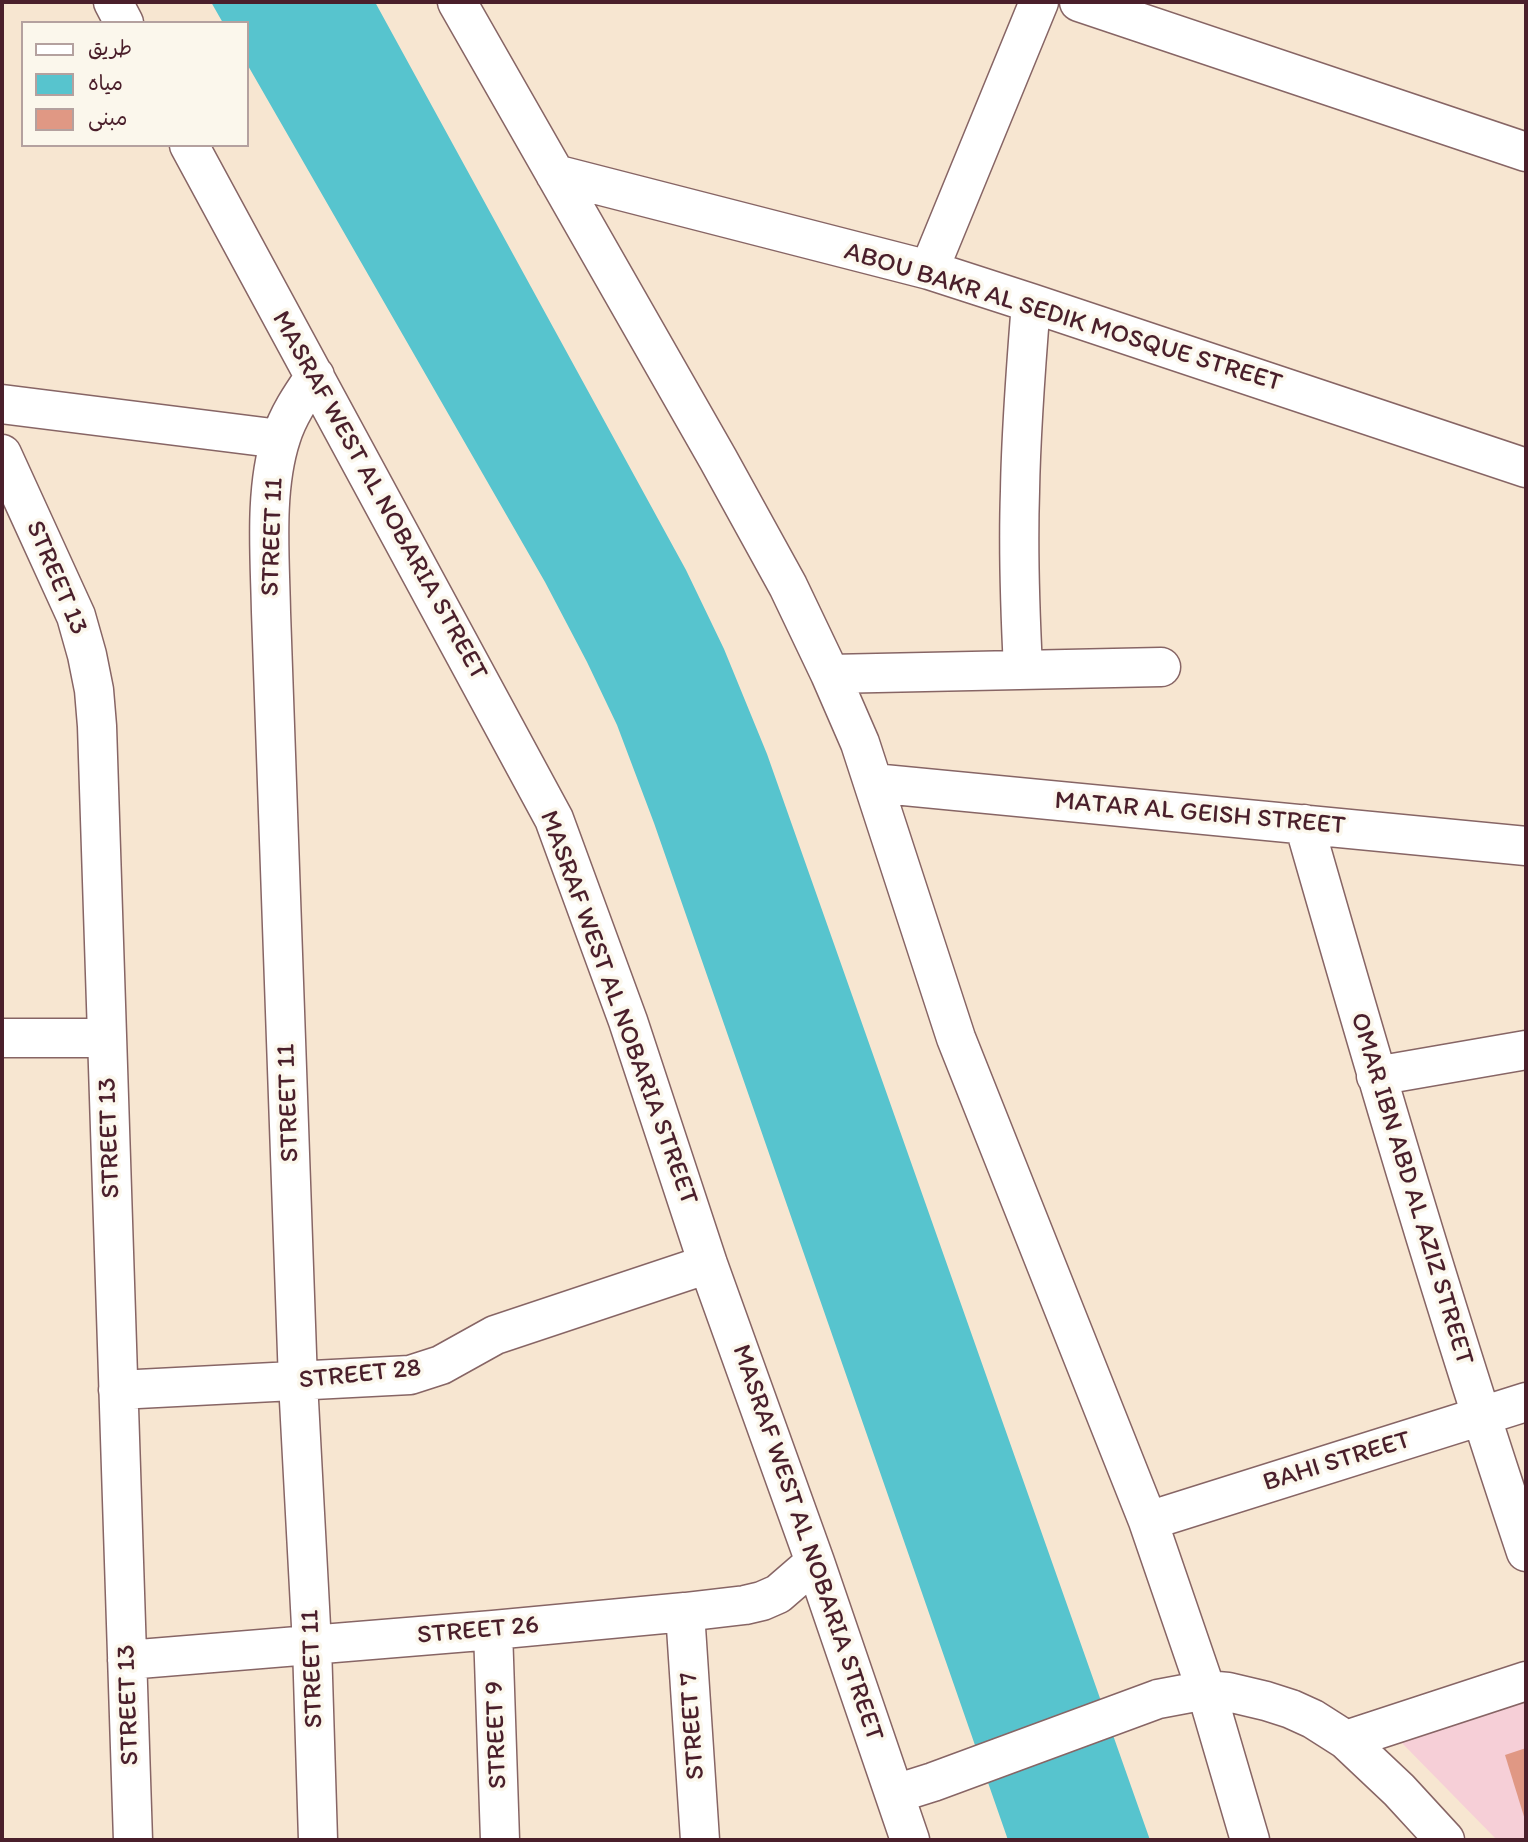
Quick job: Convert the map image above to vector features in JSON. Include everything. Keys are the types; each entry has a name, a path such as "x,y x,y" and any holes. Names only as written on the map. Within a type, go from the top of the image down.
{"street":[{"path":"113,2 123,21"},
{"path":"457,2 788,586 860,743 956,1038 1148,1521 1206,1689 1250,1840"},
{"path":"929,270 1039,2"},
{"path":"1079,2 1526,152"},
{"name":"MASRAF WEST AL NOBARIA STREET","path":"190,147 554,819 628,1021 708,1264 815,1562 910,1840"},
{"name":"ABOU BAKR AL SEDIK MOSQUE STREET","path":"555,174 929,270 1526,468"},
{"path":"1023,668 1020,491 1023,397 1031,303"},
{"name":"STREET 11","path":"315,376 294,407 280,439 270,495 271,612 318,1840"},
{"path":"2,404 280,439"},
{"name":"STREET 13","path":"2,454 76,616 94,690 133,1840"},
{"path":"830,674 1161,667"},
{"name":"MATAR AL GEISH STREET","path":"873,783 1526,846"},
{"name":"OMAR IBN ABD AL AZIZ STREET","path":"1304,824 1426,1244 1526,1552"},
{"path":"2,1038 106,1038"},
{"path":"1376,1076 1526,1050"},
{"name":"STREET 28","path":"118,1390 410,1375 441,1365 495,1335 708,1264"},
{"name":"BAHI STREET","path":"1148,1521 1526,1402"},
{"name":"STREET 26","path":"127,1660 685,1612 762,1601 778,1594 815,1562"},
{"name":"STREET 7","path":"685,1612 700,1840"},
{"name":"STREET 9","path":"493,1630 500,1840"},
{"path":"1346,1740 1526,1681"},
{"path":"894,1794 1158,1699 1206,1689 1266,1701 1313,1719 1346,1740 1399,1790 1445,1840"}],"shaded area":[{"path":"1526,1697 1526,1840 1497,1840 1401,1742"}],"water":[{"path":"211,2 375,2 686,570 724,649 767,754 1150,1840 1008,1840 654,823 617,725 545,582 248,66 248,21 222,21"}],"building":[{"path":"1526,1748 1526,1823 1505,1755"}]}
